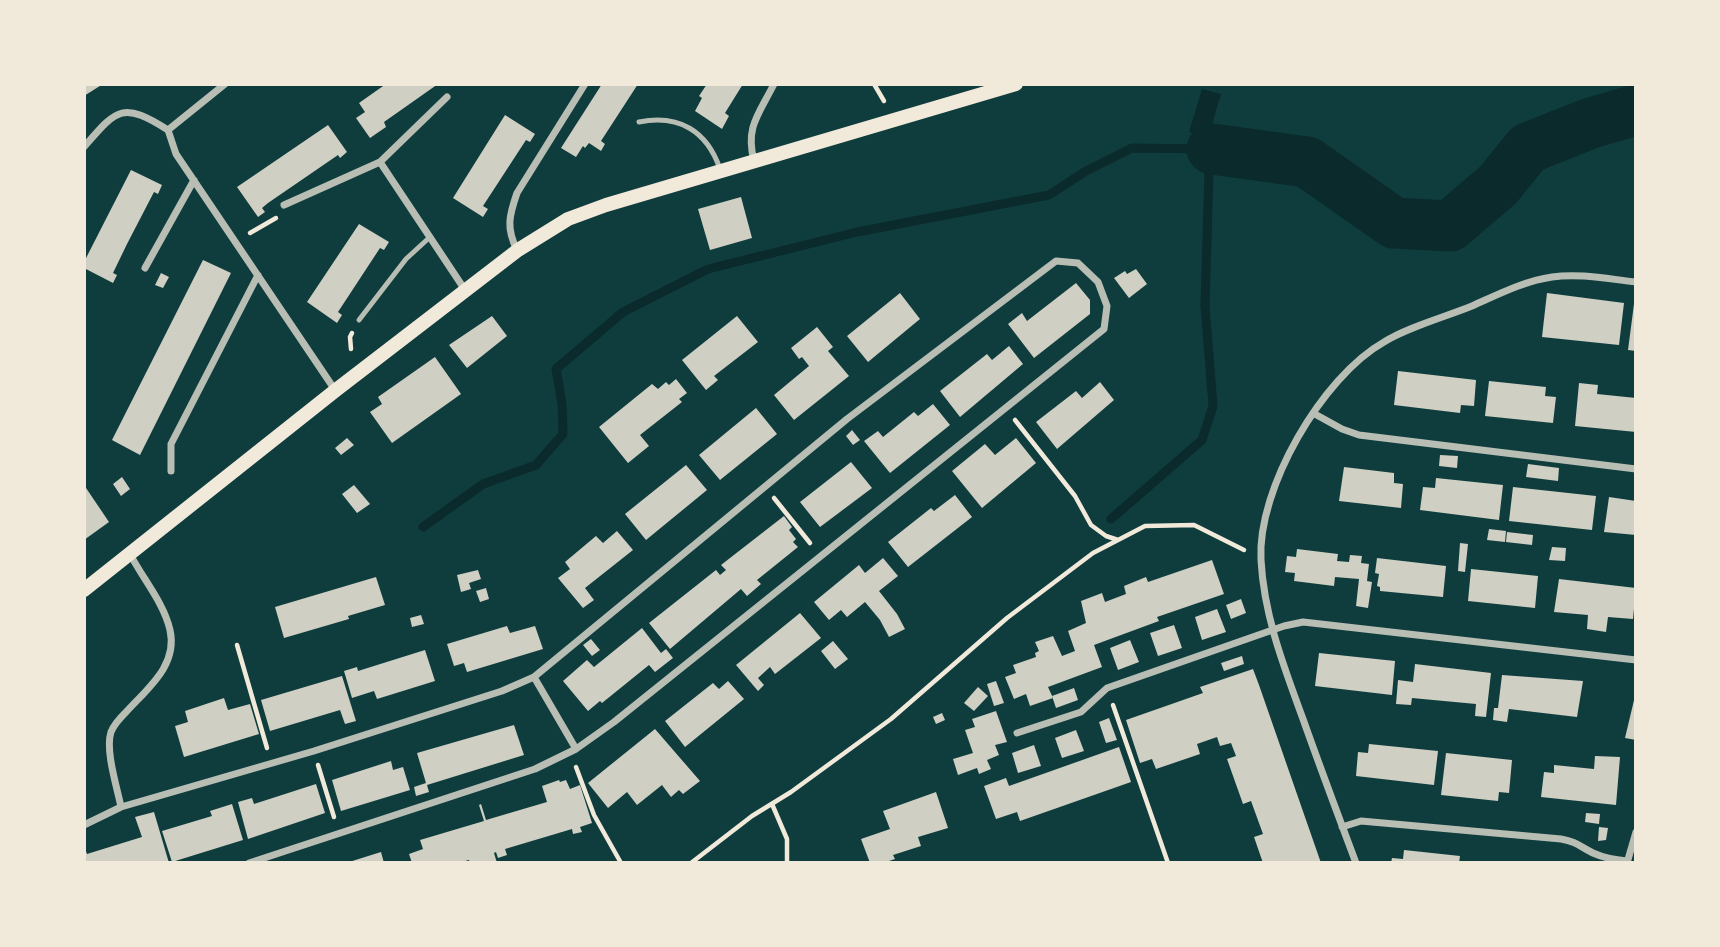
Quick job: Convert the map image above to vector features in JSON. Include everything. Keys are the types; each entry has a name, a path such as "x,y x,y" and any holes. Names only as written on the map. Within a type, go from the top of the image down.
{"main road":[{"path":"84,590 517,250 568,219 606,205 1016,84"}],"street":[{"path":"168,130 225,84"},
{"path":"517,250 509,234 510,212 517,193 585,84"},
{"path":"754,161 750,143 753,124 774,84"},
{"path":"284,205 380,162 447,97"},
{"path":"84,147 107,121 124,112 143,114 168,130 176,154 336,390"},
{"path":"380,162 465,291"},
{"path":"145,268 194,180"},
{"path":"84,825 121,807 314,751 502,691 534,677 847,419 1056,261 1078,263 1098,282 1107,306 1104,330 614,722 576,749 535,769 249,863"},
{"path":"171,471 171,444 258,275"},
{"path":"1356,863 1271,631 1261,559 1266,518 1276,481 1292,447 1335,384 1359,360 1384,341 1536,280 1569,276 1636,282"},
{"path":"1313,413 1335,426 1359,435 1636,469"},
{"path":"121,807 109,746 111,732 118,720 167,666 173,649 164,612 130,554"},
{"path":"1017,733 1081,712 1107,688 1284,625 1303,622 1636,660"},
{"path":"534,677 576,749"},
{"path":"1342,827 1361,821 1561,839 1578,843 1593,853 1610,859 1627,862 1636,832"}],"lane":[{"path":"639,122 656,118 682,123 700,136 715,153 722,172"},
{"path":"359,320 406,259 430,237"}],"path":[{"path":"874,84 884,101"},
{"path":"235,241 275,219 284,205"},
{"path":"1006,408 1075,496 1091,525 1106,536 1118,540"},
{"path":"765,486 821,556"},
{"path":"691,863 915,700 1029,601 1093,552 1145,527 1194,525 1261,559"},
{"path":"237,645 271,763"},
{"path":"1107,688 1168,863"},
{"path":"576,749 576,769 594,815 621,863"},
{"path":"314,751 339,834"},
{"path":"771,804 787,839 788,863"}],"water":[{"path":"1202,89 1221,94 1208,138 1189,132"}],"building":[{"path":"84,84 103,84 84,96"},
{"path":"386,84 438,84 384,122 386,127 370,138 356,118 365,112 359,103"},
{"path":"602,84 638,84 601,141 605,144 601,151 589,143 585,148 583,146 576,157 561,148"},
{"path":"707,84 743,84 725,113 729,116 722,129 695,111 702,98 699,96"},
{"path":"505,115 535,134 530,142 526,140 483,206 488,209 483,217 453,198"},
{"path":"328,125 347,152 340,158 338,155 268,203 262,208 265,212 258,217 237,187"},
{"path":"131,170 162,185 158,194 154,192 127,244 113,273 117,275 113,283 84,268 84,262"},
{"path":"741,197 752,238 710,250 698,209"},
{"path":"359,224 389,242 384,250 380,248 338,312 342,315 337,323 307,302"},
{"path":"203,260 231,273 140,455 112,440"},
{"path":"1136,269 1147,284 1129,298 1114,278 1125,271 1127,274"},
{"path":"161,273 169,277 163,288 155,285"},
{"path":"1076,283 1090,300 1090,314 1034,358 1008,324 1022,313 1027,321"},
{"path":"900,293 920,319 868,362 847,336"},
{"path":"1547,293 1624,303 1619,345 1542,337"},
{"path":"1636,304 1636,351 1628,350"},
{"path":"492,316 507,336 467,368 449,345"},
{"path":"737,316 758,342 714,376 718,380 706,390 682,360"},
{"path":"817,327 833,347 828,351 849,376 794,420 774,395 809,366 802,357 799,359 791,348"},
{"path":"1009,346 1023,364 960,417 940,391 987,354 992,360"},
{"path":"435,357 461,394 392,443 370,412 382,404 378,397"},
{"path":"1398,371 1476,380 1474,406 1461,405 1460,413 1394,405"},
{"path":"676,379 687,393 679,399 682,402 640,435 649,446 628,463 599,427 652,384 658,389 666,382 669,385"},
{"path":"1489,381 1546,387 1545,396 1556,397 1553,423 1485,416"},
{"path":"1100,382 1114,400 1057,449 1036,422 1076,391 1082,398"},
{"path":"1579,383 1598,385 1597,394 1636,398 1636,432 1575,426"},
{"path":"933,404 950,425 890,473 864,441 878,431 883,437 914,412 918,416"},
{"path":"756,408 777,434 720,480 699,455"},
{"path":"852,430 860,440 853,445 846,436"},
{"path":"347,438 354,445 341,455 335,448"},
{"path":"1016,438 1036,463 982,508 952,471 985,444 995,455"},
{"path":"1440,455 1458,456 1457,468 1439,466"},
{"path":"851,462 872,488 820,527 800,502"},
{"path":"1528,464 1559,468 1558,481 1526,477"},
{"path":"686,465 707,490 646,540 625,514"},
{"path":"1344,467 1394,473 1394,483 1403,484 1401,508 1339,501"},
{"path":"122,477 130,489 121,496 113,484"},
{"path":"1436,478 1503,485 1499,520 1420,510 1423,487 1435,488"},
{"path":"84,485 109,522 84,540"},
{"path":"354,485 370,504 357,513 342,494"},
{"path":"1513,487 1596,496 1592,530 1509,521"},
{"path":"955,495 972,517 908,567 888,542 931,508 934,511"},
{"path":"1609,497 1636,501 1636,535 1604,532"},
{"path":"784,516 792,527 789,530 798,547 757,580 761,584 747,596 741,589 670,649 649,623 716,570 720,575 726,570 721,565"},
{"path":"1489,529 1506,531 1505,542 1487,540"},
{"path":"617,531 633,550 585,588 594,600 583,608 558,578 570,569 565,562 596,536 603,543"},
{"path":"1507,532 1533,535 1532,545 1506,542"},
{"path":"1460,543 1468,544 1465,572 1458,571"},
{"path":"1552,547 1566,548 1565,561 1549,560"},
{"path":"1297,549 1338,554 1337,561 1349,562 1350,555 1362,556 1361,563 1369,564 1367,581 1372,582 1368,608 1356,606 1359,579 1335,577 1334,586 1294,581 1295,573 1285,572 1287,556 1296,557"},
{"path":"883,558 898,576 879,591 905,629 889,637 880,620 865,602 847,617 841,610 829,620 814,602 859,565 865,573"},
{"path":"1377,558 1446,566 1443,597 1380,591 1377,586 1379,574 1375,573"},
{"path":"1212,560 1224,594 1157,617 1159,621 1094,645 1102,667 1048,687 1053,698 1030,706 1026,694 1014,699 1005,677 1016,673 1013,665 1036,657 1035,653 1039,651 1035,642 1053,636 1062,656 1075,651 1068,631 1086,623 1081,601 1102,593 1105,602 1126,594 1124,586 1146,577 1148,582"},
{"path":"1471,569 1538,576 1535,608 1468,601"},
{"path":"478,570 481,579 469,583 471,589 461,592 457,575"},
{"path":"376,577 385,605 348,616 349,619 284,638 275,607"},
{"path":"1559,579 1636,588 1633,619 1608,617 1606,632 1587,629 1588,615 1554,612"},
{"path":"486,588 489,599 480,602 476,591"},
{"path":"1241,599 1246,613 1231,619 1226,605"},
{"path":"1217,609 1226,632 1202,640 1195,617"},
{"path":"800,613 821,638 775,674 770,667 758,678 764,685 758,691 736,665"},
{"path":"421,615 424,624 412,627 410,618"},
{"path":"1174,625 1182,648 1158,656 1150,633"},
{"path":"507,626 510,633 535,626 543,649 467,672 464,663 454,666 447,644"},
{"path":"642,628 661,653 666,649 673,658 655,672 649,665 588,711 563,681 587,660 594,667"},
{"path":"591,639 600,650 592,656 583,645"},
{"path":"1130,640 1139,662 1118,670 1110,648"},
{"path":"833,641 848,659 835,669 821,651"},
{"path":"425,650 435,681 377,699 374,691 352,698 344,671 357,667 358,671"},
{"path":"1319,653 1395,661 1392,695 1315,686"},
{"path":"1242,656 1244,664 1224,671 1221,663"},
{"path":"1415,664 1491,673 1486,717 1475,716 1476,704 1412,698 1411,705 1396,704 1398,680 1413,682"},
{"path":"1253,669 1321,863 1263,863 1254,837 1263,834 1251,801 1243,804 1227,759 1236,756 1231,743 1220,746 1217,737 1197,744 1200,754 1156,769 1152,759 1140,763 1126,720 1203,693 1200,687"},
{"path":"1502,675 1583,681 1577,717 1509,709 1507,722 1493,720 1494,708 1498,708"},
{"path":"342,676 356,721 345,724 340,710 270,731 261,700"},
{"path":"728,681 744,699 685,747 665,721 713,683 719,689"},
{"path":"996,681 1004,703 994,706 987,684"},
{"path":"978,687 988,696 974,711 964,703"},
{"path":"1074,688 1078,700 1056,708 1052,696"},
{"path":"1636,696 1636,740 1625,738"},
{"path":"224,698 228,710 250,704 259,734 184,757 175,726 188,722 185,711"},
{"path":"996,711 1007,742 995,745 999,755 987,760 991,769 979,774 977,768 958,775 953,759 973,753 965,730 975,727 972,719"},
{"path":"942,713 945,720 936,724 933,717"},
{"path":"1109,718 1117,740 1106,743 1099,722"},
{"path":"514,725 524,755 427,785 429,792 416,796 414,787 426,783 417,753"},
{"path":"655,729 700,781 683,794 679,790 671,797 662,785 637,805 627,792 608,808 588,783"},
{"path":"1076,730 1084,751 1062,758 1055,738"},
{"path":"1369,744 1438,751 1434,785 1356,776 1358,752 1368,753"},
{"path":"1034,745 1041,766 1018,773 1012,753"},
{"path":"1119,747 1131,782 1020,821 1017,812 996,819 984,786 1006,778 1009,786"},
{"path":"1446,753 1512,760 1509,793 1499,792 1498,801 1441,795"},
{"path":"1595,756 1620,757 1616,805 1541,797 1544,772 1554,773 1554,765 1594,769"},
{"path":"391,761 393,770 403,767 410,790 341,811 332,780"},
{"path":"566,780 570,789 580,785 592,823 580,827 582,832 573,834 572,829 505,849 507,855 498,858 496,852 497,863 470,863 469,860 458,863 412,863 409,854 423,849 420,840 484,821 479,805 481,804 486,820 547,802 542,786"},
{"path":"316,784 325,813 248,839 238,802 252,798 254,804"},
{"path":"936,792 948,828 918,837 921,846 893,855 895,859 870,863 861,839 890,829 883,811"},
{"path":"232,804 243,840 172,862 162,831 212,816 210,811"},
{"path":"154,812 169,863 84,863 84,846 87,854 142,837 135,817"},
{"path":"1586,813 1600,814 1599,824 1585,822"},
{"path":"1599,827 1608,828 1606,840 1598,841"},
{"path":"1404,850 1460,856 1459,863 1391,863 1392,858 1403,859"},
{"path":"381,852 384,863 349,863 349,862"}],"waterway":[{"path":"1212,149 1307,162 1394,223 1450,226 1498,185 1528,148 1591,123 1636,110"},
{"path":"423,527 483,484 536,465 563,434 562,404 556,369 623,312 708,269 857,232 1049,195 1086,171 1132,148 1212,149 1205,306 1213,406 1202,440 1111,519"}]}
